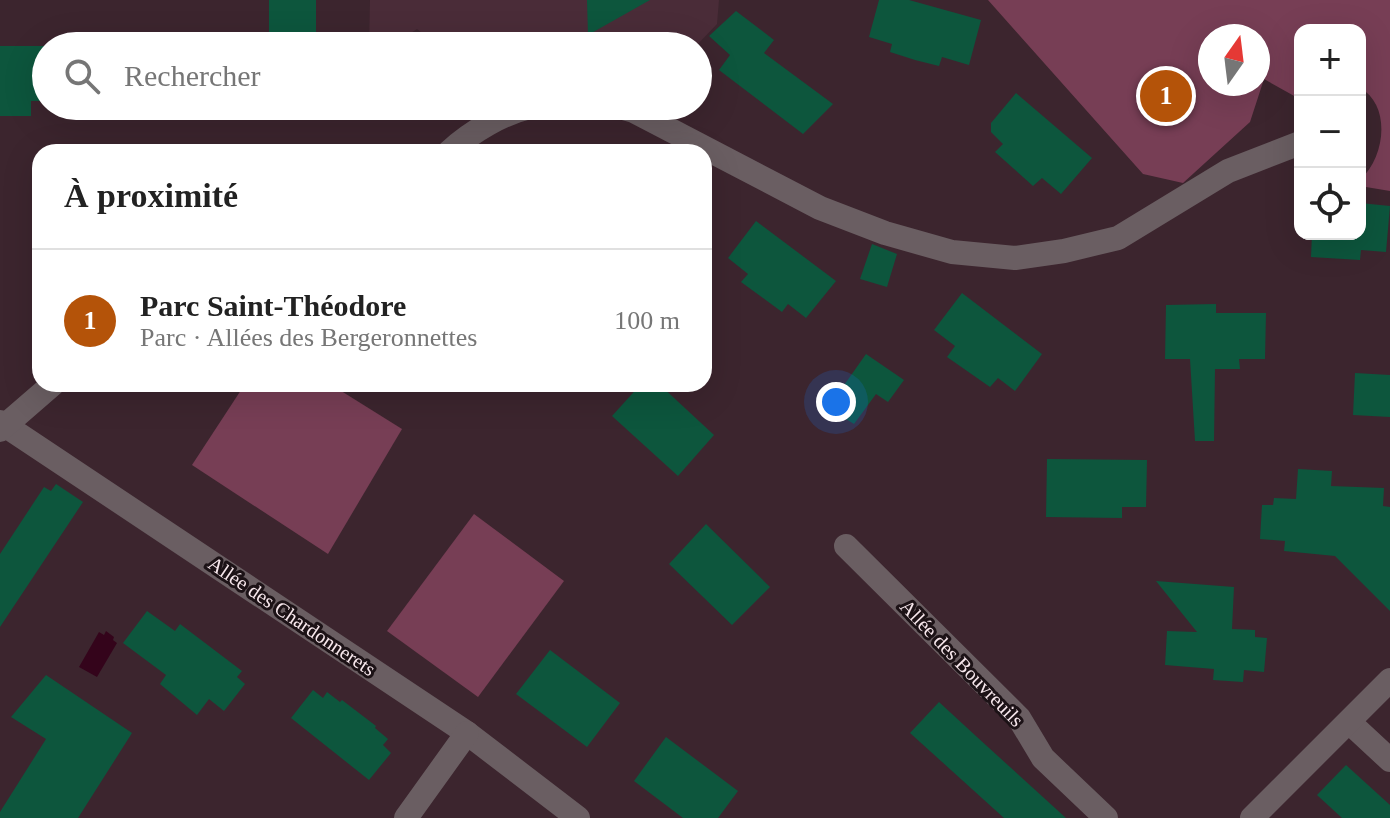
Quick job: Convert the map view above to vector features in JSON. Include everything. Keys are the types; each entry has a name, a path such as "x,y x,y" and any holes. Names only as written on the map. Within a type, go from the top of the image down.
{"street":[{"path":"458,144 496,120"},
{"path":"651,120 697,144"},
{"path":"712,152 820,208 859,223 952,252 1015,258 1064,251 1118,238 1228,171 1294,145"},
{"path":"2,426 43,392"},
{"name":"Allée des Chardonnerets","path":"2,426 467,733 578,818"},
{"name":"Allée des Bouvreuils","path":"846,546 1019,718 1043,758 1106,818"},
{"path":"1252,818 1390,680"},
{"path":"1349,722 1390,760"},
{"path":"406,818 467,733"}],"shaded area":[{"path":"370,0 719,0 717,24 709,32 421,32 417,29 412,32 369,32"},
{"path":"988,0 1390,0 1390,191 1366,187 1366,173 1376,157 1381,131 1376,106 1366,93 1366,24 1294,24 1294,96 1270,82 1270,24 1198,24 1198,96 1258,96 1250,122 1183,183 1143,174"},
{"path":"240,392 343,392 402,429 328,554 192,465"},
{"path":"474,514 564,581 478,697 387,631"},
{"path":"106,631 117,643 97,677 79,667 99,632 104,635"}],"building":[{"path":"269,0 316,0 316,32 269,32"},
{"path":"587,0 650,0 593,32 588,32"},
{"path":"879,0 909,0 981,20 969,65 942,57 939,66 915,60 890,52 892,44 869,37"},
{"path":"736,11 774,40 764,53 833,104 803,134 719,70 730,55 712,39 712,33"},
{"path":"0,46 32,46 31,116 0,116"},
{"path":"1016,93 1092,158 1061,194 1042,178 1033,186 995,152 1003,144 991,132 991,123"},
{"path":"1366,204 1390,206 1386,252 1361,250 1360,260 1311,257 1312,240 1366,240"},
{"path":"756,221 836,281 806,318 788,304 782,312 741,282 748,274 728,258"},
{"path":"872,244 897,254 887,287 860,279"},
{"path":"962,293 1042,354 1015,391 998,378 990,387 947,357 955,346 934,330"},
{"path":"1216,304 1216,313 1266,313 1265,359 1239,359 1240,369 1215,369 1214,441 1195,441 1190,359 1165,359 1166,305"},
{"path":"866,354 904,380 888,402 876,394 854,424 828,408"},
{"path":"1355,373 1390,375 1390,417 1353,415"},
{"path":"634,392 668,392 714,435 678,476 612,416"},
{"path":"1047,459 1147,460 1146,507 1122,507 1122,518 1046,517"},
{"path":"1298,469 1332,471 1331,486 1384,488 1383,506 1390,507 1390,611 1335,556 1284,551 1285,541 1260,539 1262,505 1273,505 1274,498 1296,499"},
{"path":"56,484 83,502 0,627 0,554 44,487 51,491"},
{"path":"706,524 770,587 732,625 669,564"},
{"path":"1156,581 1234,587 1232,629 1255,630 1255,637 1267,638 1264,672 1244,670 1243,682 1213,680 1214,669 1165,665 1167,631 1197,632"},
{"path":"147,611 175,631 180,624 242,671 237,677 245,684 224,711 209,699 197,715 160,684 166,675 123,643"},
{"path":"550,650 620,703 587,747 516,694"},
{"path":"46,675 132,733 78,818 0,818 0,812 46,739 11,717"},
{"path":"313,690 323,698 327,692 340,702 342,700 388,739 383,745 391,753 369,780 291,718"},
{"path":"939,702 1066,818 1004,818 910,733"},
{"path":"666,737 738,791 718,818 683,818 634,781"},
{"path":"1346,765 1390,805 1390,818 1342,818 1317,795"}],"place":[{"name":"Parc Saint-Théodore","path":"1166,96"}]}
